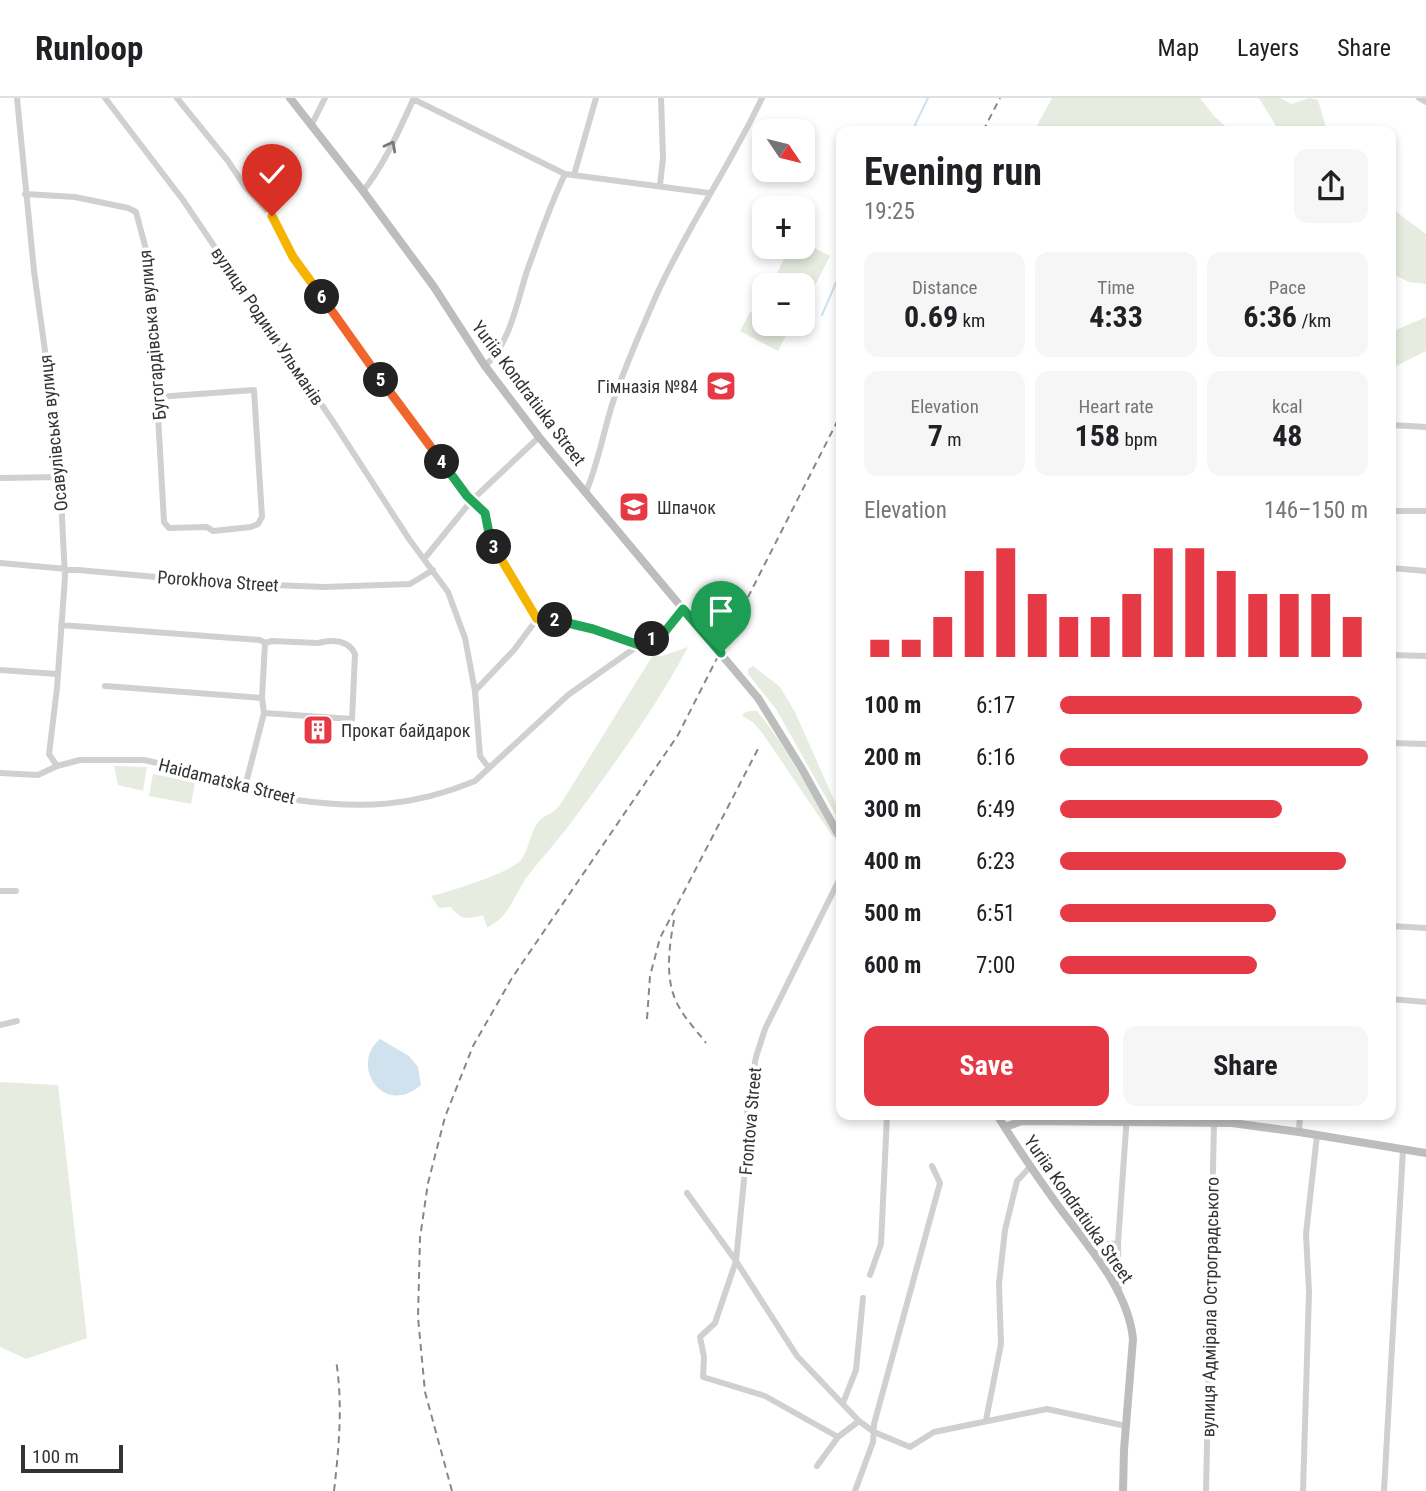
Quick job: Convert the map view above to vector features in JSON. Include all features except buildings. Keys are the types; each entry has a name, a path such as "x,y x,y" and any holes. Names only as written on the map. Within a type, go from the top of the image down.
{"street":[{"name":"Осавулівська вулиця","path":"17,98 25,194 57,431 60,477 64,569 49,754 57,766"},
{"name":"вулиця Родини Ульманів","path":"105,98 183,200 448,592 465,638 475,691 480,756 489,768"},
{"path":"177,98 228,161 246,188 272,216 293,257 347,334 472,500 485,513 493,544 537,619"},
{"name":"Yuriia Kondratiuka Street","path":"290,98 434,287 485,366 539,437 758,698 836,830"},
{"path":"311,126 325,98"},
{"path":"574,175 596,98"},
{"path":"660,185 663,158 662,98"},
{"path":"586,492 612,404 661,286 762,98"},
{"path":"1419,98 1426,102"},
{"path":"363,191 394,141 414,99 565,174 709,193"},
{"path":"485,366 496,356 505,336 537,242 565,174"},
{"name":"Бугогардівська вулиця","path":"25,194 75,197 136,212 147,253 164,522 169,528 207,527 213,531 258,524 262,517 254,390 157,397"},
{"path":"1396,425 1426,427"},
{"path":"424,559 472,500 539,437"},
{"path":"0,478 60,477"},
{"path":"1396,511 1426,511"},
{"name":"Porokhova Street","path":"0,563 223,583 324,587 410,584 433,570"},
{"path":"1396,568 1426,571"},
{"name":"Haidamatska Street","path":"0,773 38,775 57,766 80,761 144,760 246,783 254,790 275,796 365,806 391,805 475,781 568,695 639,645 663,634 683,609"},
{"path":"475,691 514,650 537,619 549,618 593,629 639,645"},
{"path":"61,625 260,640 265,643 346,643 352,646 355,654 352,719 264,713"},
{"path":"246,783 264,713 261,698 265,643"},
{"path":"1396,656 1426,656"},
{"path":"0,670 57,674"},
{"path":"105,686 261,698"},
{"path":"1396,743 1426,744"},
{"name":"Frontova Street","path":"836,886 765,1029 756,1057 748,1100 736,1261 715,1323 700,1337 704,1357 703,1377 765,1396 838,1437"},
{"path":"0,891 16,891"},
{"path":"1396,926 1426,928"},
{"path":"1396,999 1426,1002"},
{"path":"0,1025 17,1021"},
{"path":"870,1275 881,1244 887,1120"},
{"name":"Yuriia Kondratiuka Street","path":"1000,1120 1030,1167 1119,1292 1131,1322 1133,1339 1123,1491"},
{"path":"1005,1127 1022,1121 1039,1120"},
{"path":"1119,1292 1118,1243 1127,1120"},
{"path":"1170,1120 1226,1120"},
{"path":"1237,1120 1426,1153"},
{"path":"1299,1132 1300,1120"},
{"name":"вулиця Адмірала Остроградського","path":"1206,1491 1214,1122"},
{"path":"1303,1491 1309,1292 1306,1234 1317,1135"},
{"path":"1384,1491 1403,1149"},
{"path":"855,1491 873,1442 940,1183 932,1166"},
{"path":"986,1420 1001,1344 999,1284 1005,1230 1017,1181 1030,1167"},
{"path":"687,1193 736,1261 797,1356 859,1422 874,1432 910,1447 934,1432 1047,1409 1126,1426"},
{"path":"1088,1247 1118,1243"},
{"path":"843,1403 856,1370 863,1298"},
{"path":"817,1466 838,1437 859,1422"}],"shaded area":[{"path":"1052,98 1200,98 1225,126 1037,126"},
{"path":"1259,98 1280,98 1292,104 1309,98 1318,100 1326,126 1276,126"},
{"path":"1396,212 1426,234 1426,284 1409,282 1396,276"},
{"path":"815,248 830,256 815,285 815,273 777,273 784,259 815,259"},
{"path":"750,312 752,336 786,336 778,351 740,331"},
{"path":"1426,317 1426,351 1396,366 1396,330"},
{"path":"688,647 631,740 567,828 526,878 501,918 487,927 483,915 465,918 451,907 439,908 431,896 493,876 521,860 536,826 560,805 653,655 662,656"},
{"path":"753,666 780,687 795,712 836,804 836,815 776,709 748,674 748,669"},
{"path":"750,711 757,711 779,741 835,836 833,837 763,734 753,722 742,716"},
{"path":"114,766 147,767 143,791 118,785"},
{"path":"153,774 195,782 191,804 149,796"},
{"path":"0,1082 58,1085 87,1338 26,1359 0,1347"}],"water":[{"path":"380,1039 409,1056 418,1067 421,1085 407,1094 394,1095 383,1092 375,1084 369,1074 368,1062 371,1050"}],"waterway":[{"path":"914,126 928,98"},
{"path":"822,315 836,283"}],"railway":[{"path":"986,126 1000,98"},
{"path":"452,1491 425,1392 418,1317 420,1238 428,1183 445,1117 473,1046 512,978 678,735 836,424"},
{"path":"647,1019 650,976 660,938 759,747"},
{"path":"674,920 669,953 671,986 682,1012 706,1043"},
{"path":"334,1491 340,1409 336,1360"}],"place":[{"name":"Гімназія №84","path":"721,386"},
{"name":"Шпачок","path":"634,507"},
{"name":"Прокат байдарок","path":"318,730"}],"route":[{"path":"272,216 293,257 384,386 467,496 485,513 490,538 537,619 549,618 593,629 639,645 663,634 683,609 721,653"}]}
